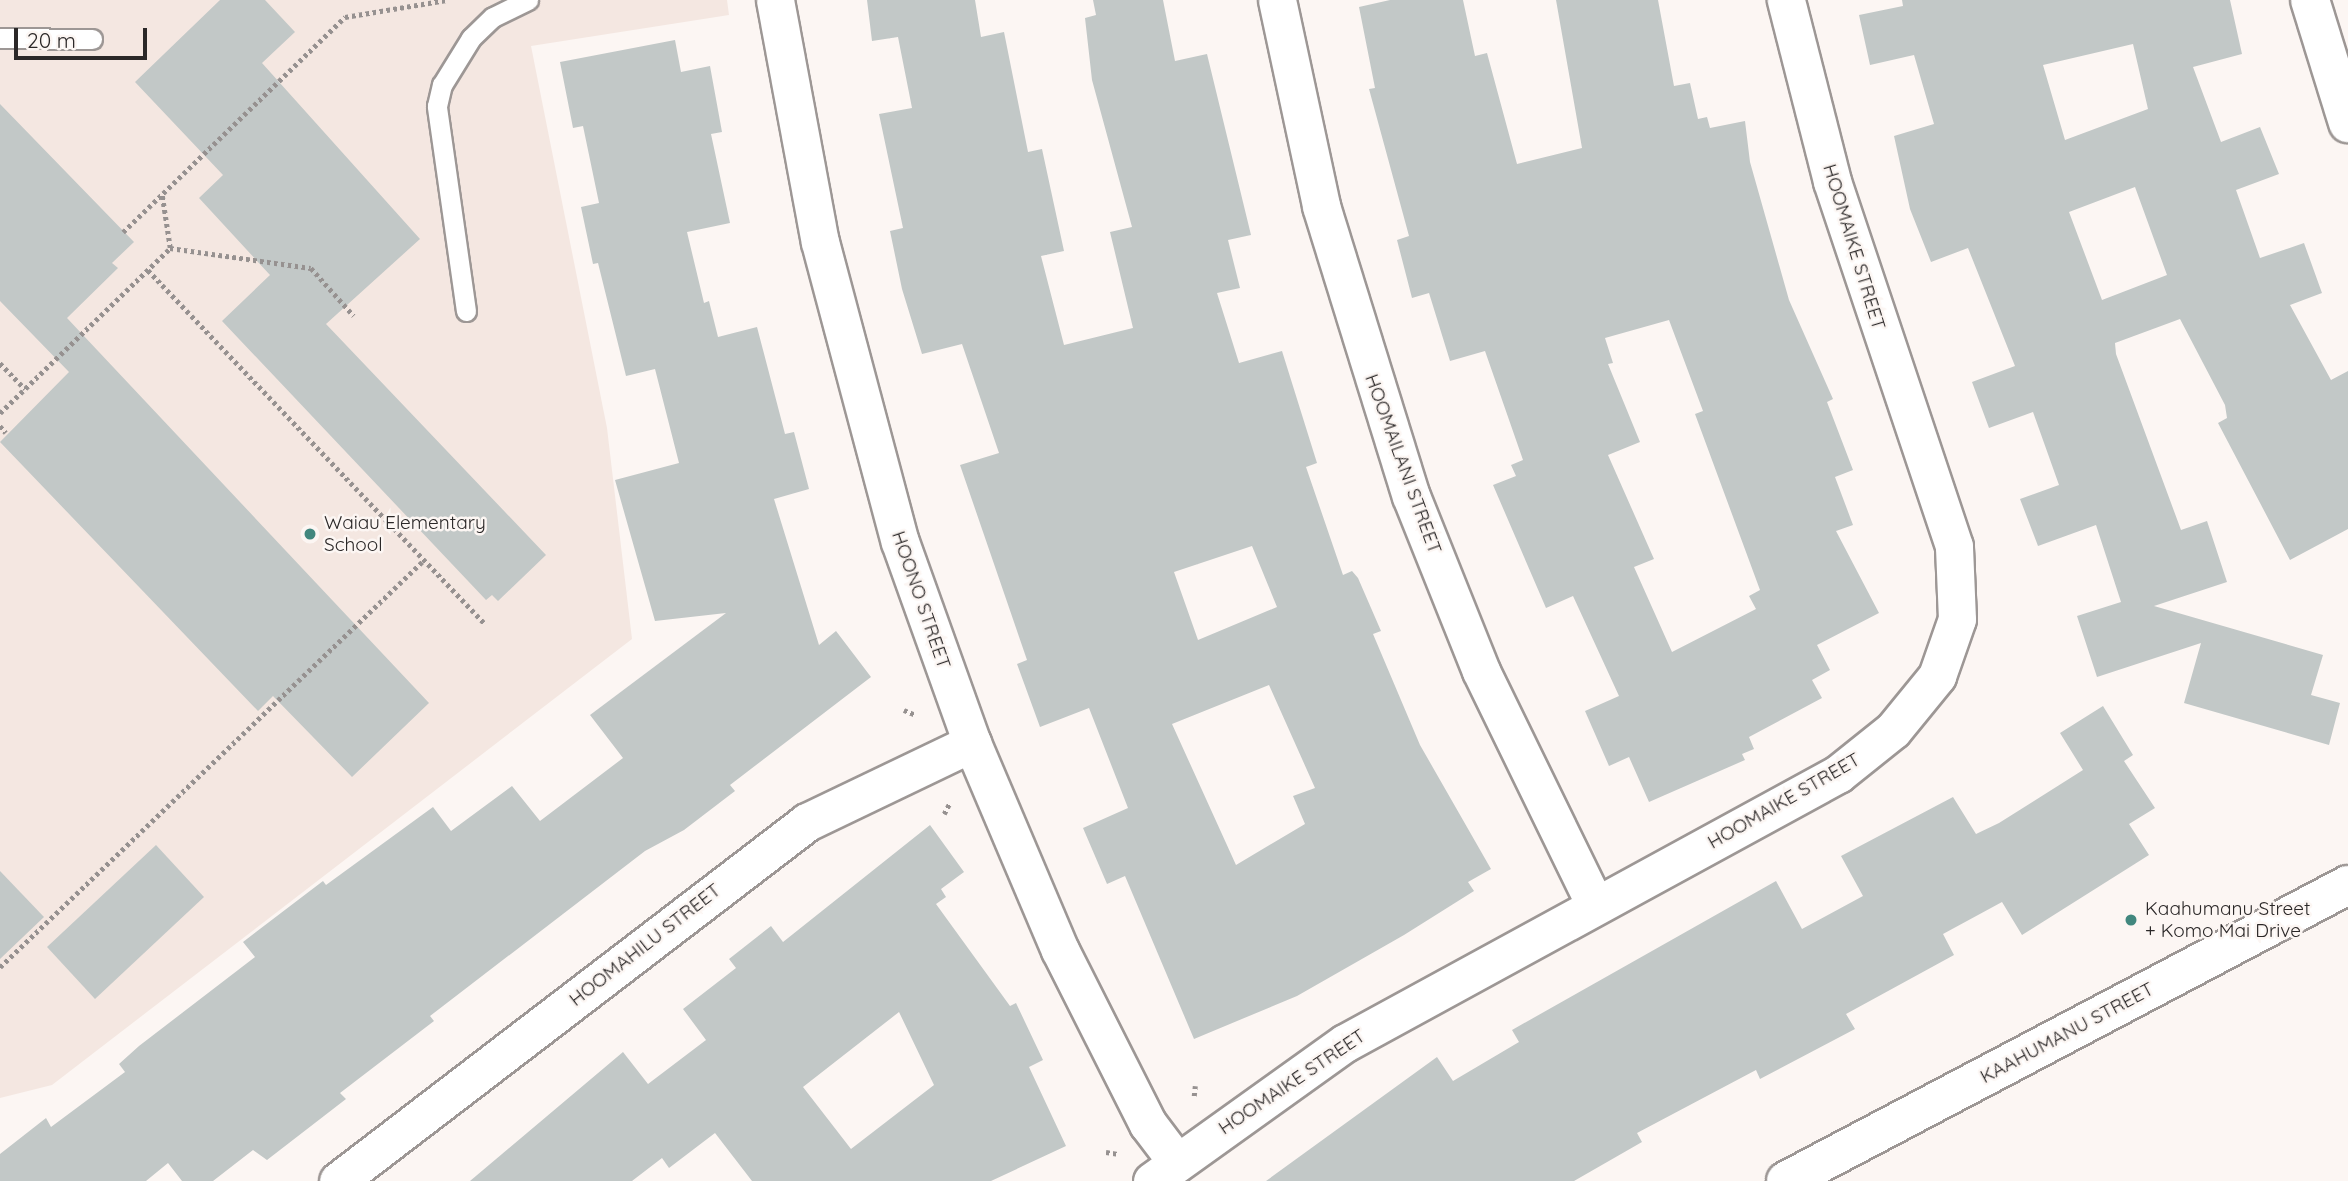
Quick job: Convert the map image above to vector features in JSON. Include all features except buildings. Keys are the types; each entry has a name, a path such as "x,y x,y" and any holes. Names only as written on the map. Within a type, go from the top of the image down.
{"street":[{"name":"HOONO STREET","path":"775,0 820,242 859,399 900,542 972,743 1060,950 1148,1124 1164,1171"},
{"name":"HOOMAILANI STREET","path":"1278,0 1321,206 1411,496 1487,682 1595,905"},
{"name":"HOOMAIKE STREET","path":"1164,1171 1345,1044 1867,754 1920,702 1950,649 1957,619 1945,510 1832,181 1786,0"},
{"path":"2310,0 2348,123"},
{"name":"HOOMAHILU STREET","path":"338,1181 807,822 972,743"},
{"name":"KAAHUMANU STREET","path":"1787,1181 2348,885"}],"lane":[{"path":"466,312 437,106 442,85 471,38 493,17 528,0"},
{"path":"0,38 92,39"}],"path":[{"path":"123,232 345,17 447,0"},
{"path":"162,194 170,248"},
{"path":"0,413 170,248"},
{"path":"170,248 311,268 354,316"},
{"path":"148,270 484,623"},
{"path":"0,363 24,389"},
{"path":"0,426 6,433"},
{"path":"0,967 424,560"},
{"path":"904,710 916,715"},
{"path":"944,814 950,802"},
{"path":"1194,1096 1195,1086"},
{"path":"1106,1152 1118,1154"}],"shaded area":[{"name":"Waiau Elementary School","path":"0,0 727,0 729,15 531,46 607,428 632,639 52,1085 0,1098"}],"place":[{"name":"Waiau Elementary School","path":"310,534"},
{"name":"Kaahumanu Street + Komo Mai Drive","path":"2131,920"}]}
